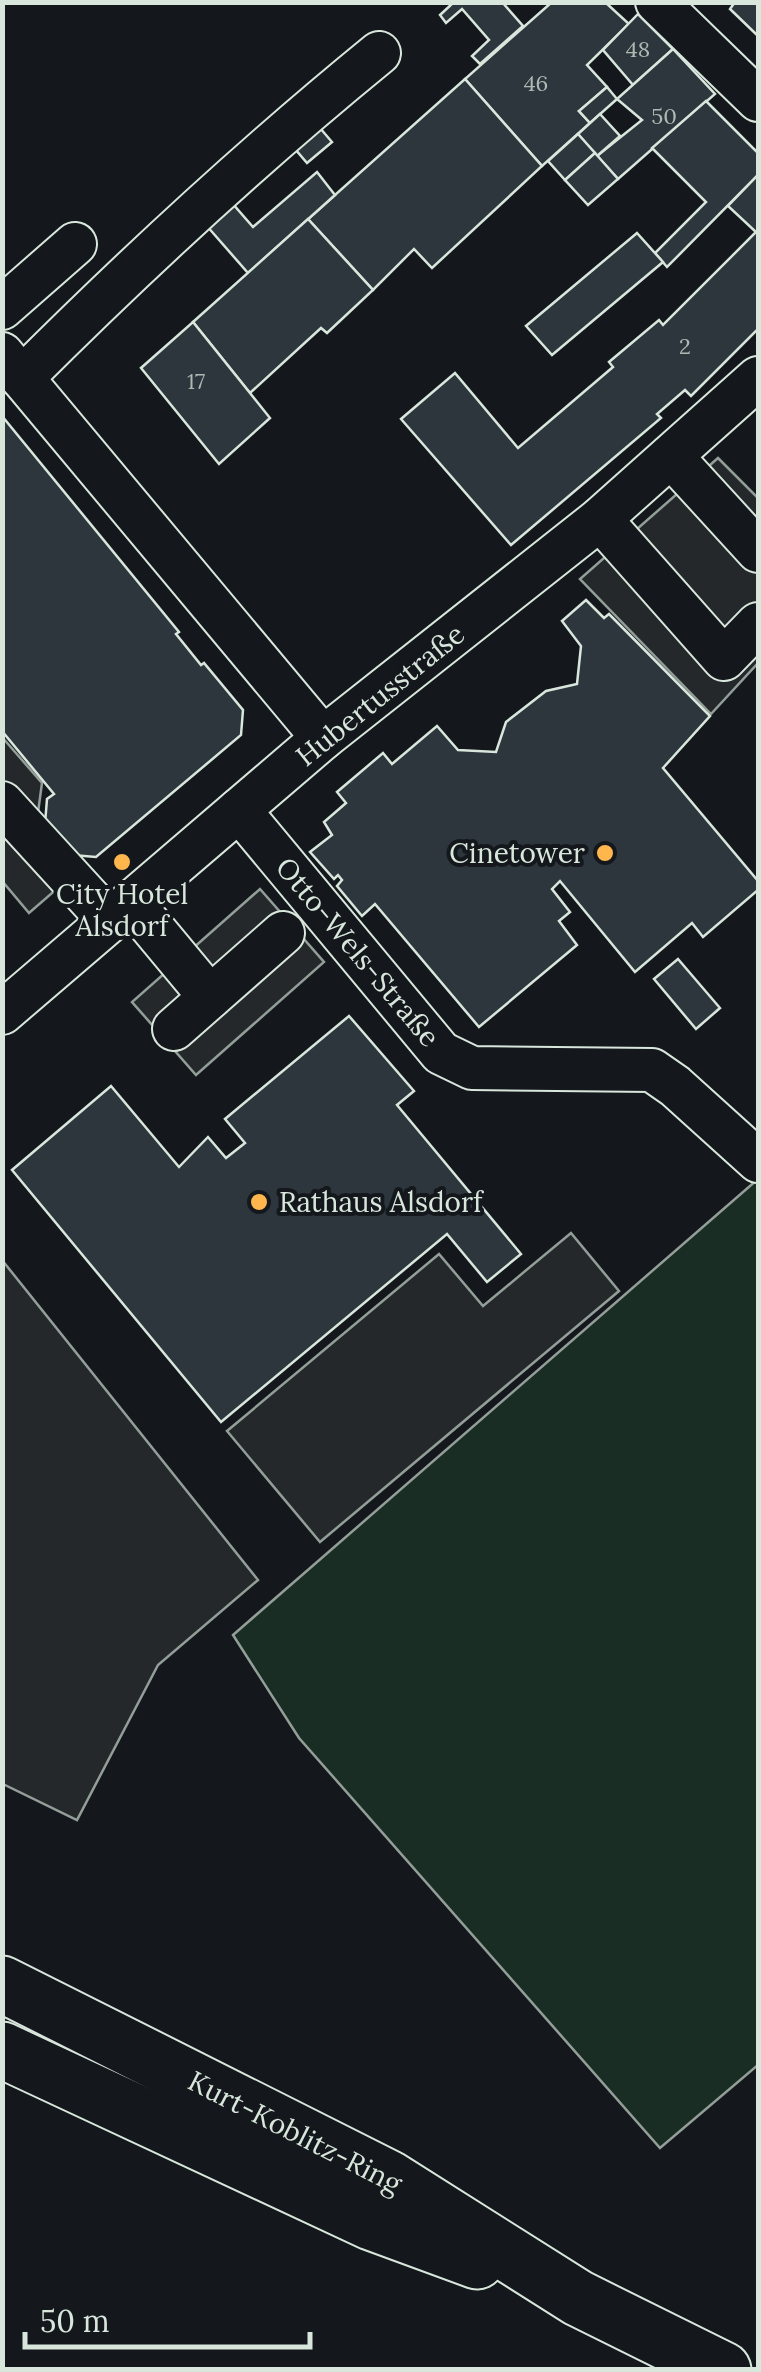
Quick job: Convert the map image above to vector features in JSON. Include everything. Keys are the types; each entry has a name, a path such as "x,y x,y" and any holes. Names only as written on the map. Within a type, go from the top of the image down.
{"main road":[{"name":"Kurt-Koblitz-Ring","path":"2,1984 388,2178 578,2298 723,2370"},
{"name":"Kurt-Koblitz-Ring","path":"2,2050 370,2222 578,2298"}],"street":[{"path":"656,2 758,100"},
{"path":"323,738 12,366 115,285 378,53"},
{"path":"2,308 76,244"},
{"name":"Hubertusstraße","path":"2,1012 323,738 600,518 758,378"},
{"path":"672,456 758,551"},
{"path":"600,518 724,658 758,624"},
{"path":"2,803 210,997"},
{"name":"Otto-Wels-Straße","path":"240,810 441,1053 472,1068 652,1070 758,1161"},
{"path":"174,1029 283,933"}],"green space":[{"path":"758,1179 758,2065 660,2148 299,1738 233,1635"}],"shaded area":[{"path":"718,458 758,498 758,663 711,714 580,579"},
{"path":"2,737 42,783 37,820 81,868 29,913 3,882"},
{"path":"260,889 324,962 196,1075 132,1002"},
{"path":"571,1233 619,1291 320,1542 227,1431 439,1254 483,1306"},
{"path":"2,1260 258,1580 158,1665 77,1820 3,1784"}],"building":[{"path":"454,2 502,2 523,26 480,64 472,56 489,40 462,9 446,23 440,15"},
{"path":"552,2 605,2 629,24 587,65 607,87 579,111 590,123 542,166 465,79"},
{"path":"735,2 758,2 758,36 730,9"},
{"path":"638,14 673,49 633,85 603,50"},
{"path":"673,49 715,94 618,179 597,156 642,120 617,99"},
{"path":"465,79 542,166 432,268 414,249 373,290 308,219"},
{"path":"607,87 617,99 590,123 579,111"},
{"path":"706,101 758,153 758,175 667,267 655,253 706,202 652,148"},
{"path":"600,114 620,136 597,156 578,134"},
{"path":"314,121 332,142 307,163 290,143"},
{"path":"578,134 595,153 565,180 548,161"},
{"path":"595,153 618,179 588,205 565,180"},
{"path":"317,172 335,195 248,273 206,225 232,203 253,227"},
{"path":"758,175 758,329 691,396 685,390 657,414 661,418 511,545 401,419 455,373 518,448 613,367 609,362 659,320 663,325 756,232 728,206"},
{"path":"308,219 373,290 327,333 321,328 250,393 193,322"},
{"path":"637,233 663,262 552,355 526,326"},
{"path":"193,322 270,418 219,464 141,368"},
{"path":"2,416 179,632 176,634 201,665 204,663 243,710 241,735 96,857 72,855 45,824 47,799 54,794 2,731"},
{"path":"586,600 604,618 609,614 710,716 663,768 758,881 758,890 703,937 692,923 635,972 560,881 552,889 570,912 559,921 577,945 479,1027 375,904 362,916 337,886 342,880 338,875 334,879 310,852 332,835 324,822 346,803 337,792 383,753 392,764 437,726 458,750 496,752 506,722 546,691 577,684 581,646 562,621"},
{"path":"678,959 720,1008 696,1029 654,979"},
{"name":"Rathaus Alsdorf","path":"349,1016 414,1091 397,1105 521,1254 487,1282 447,1234 221,1422 12,1170 111,1086 179,1167 208,1137 226,1158 245,1143 225,1119"}],"place":[{"name":"Cinetower","path":"605,853"},
{"name":"City Hotel Alsdorf","path":"122,862"},
{"name":"Rathaus Alsdorf","path":"259,1202"}]}
